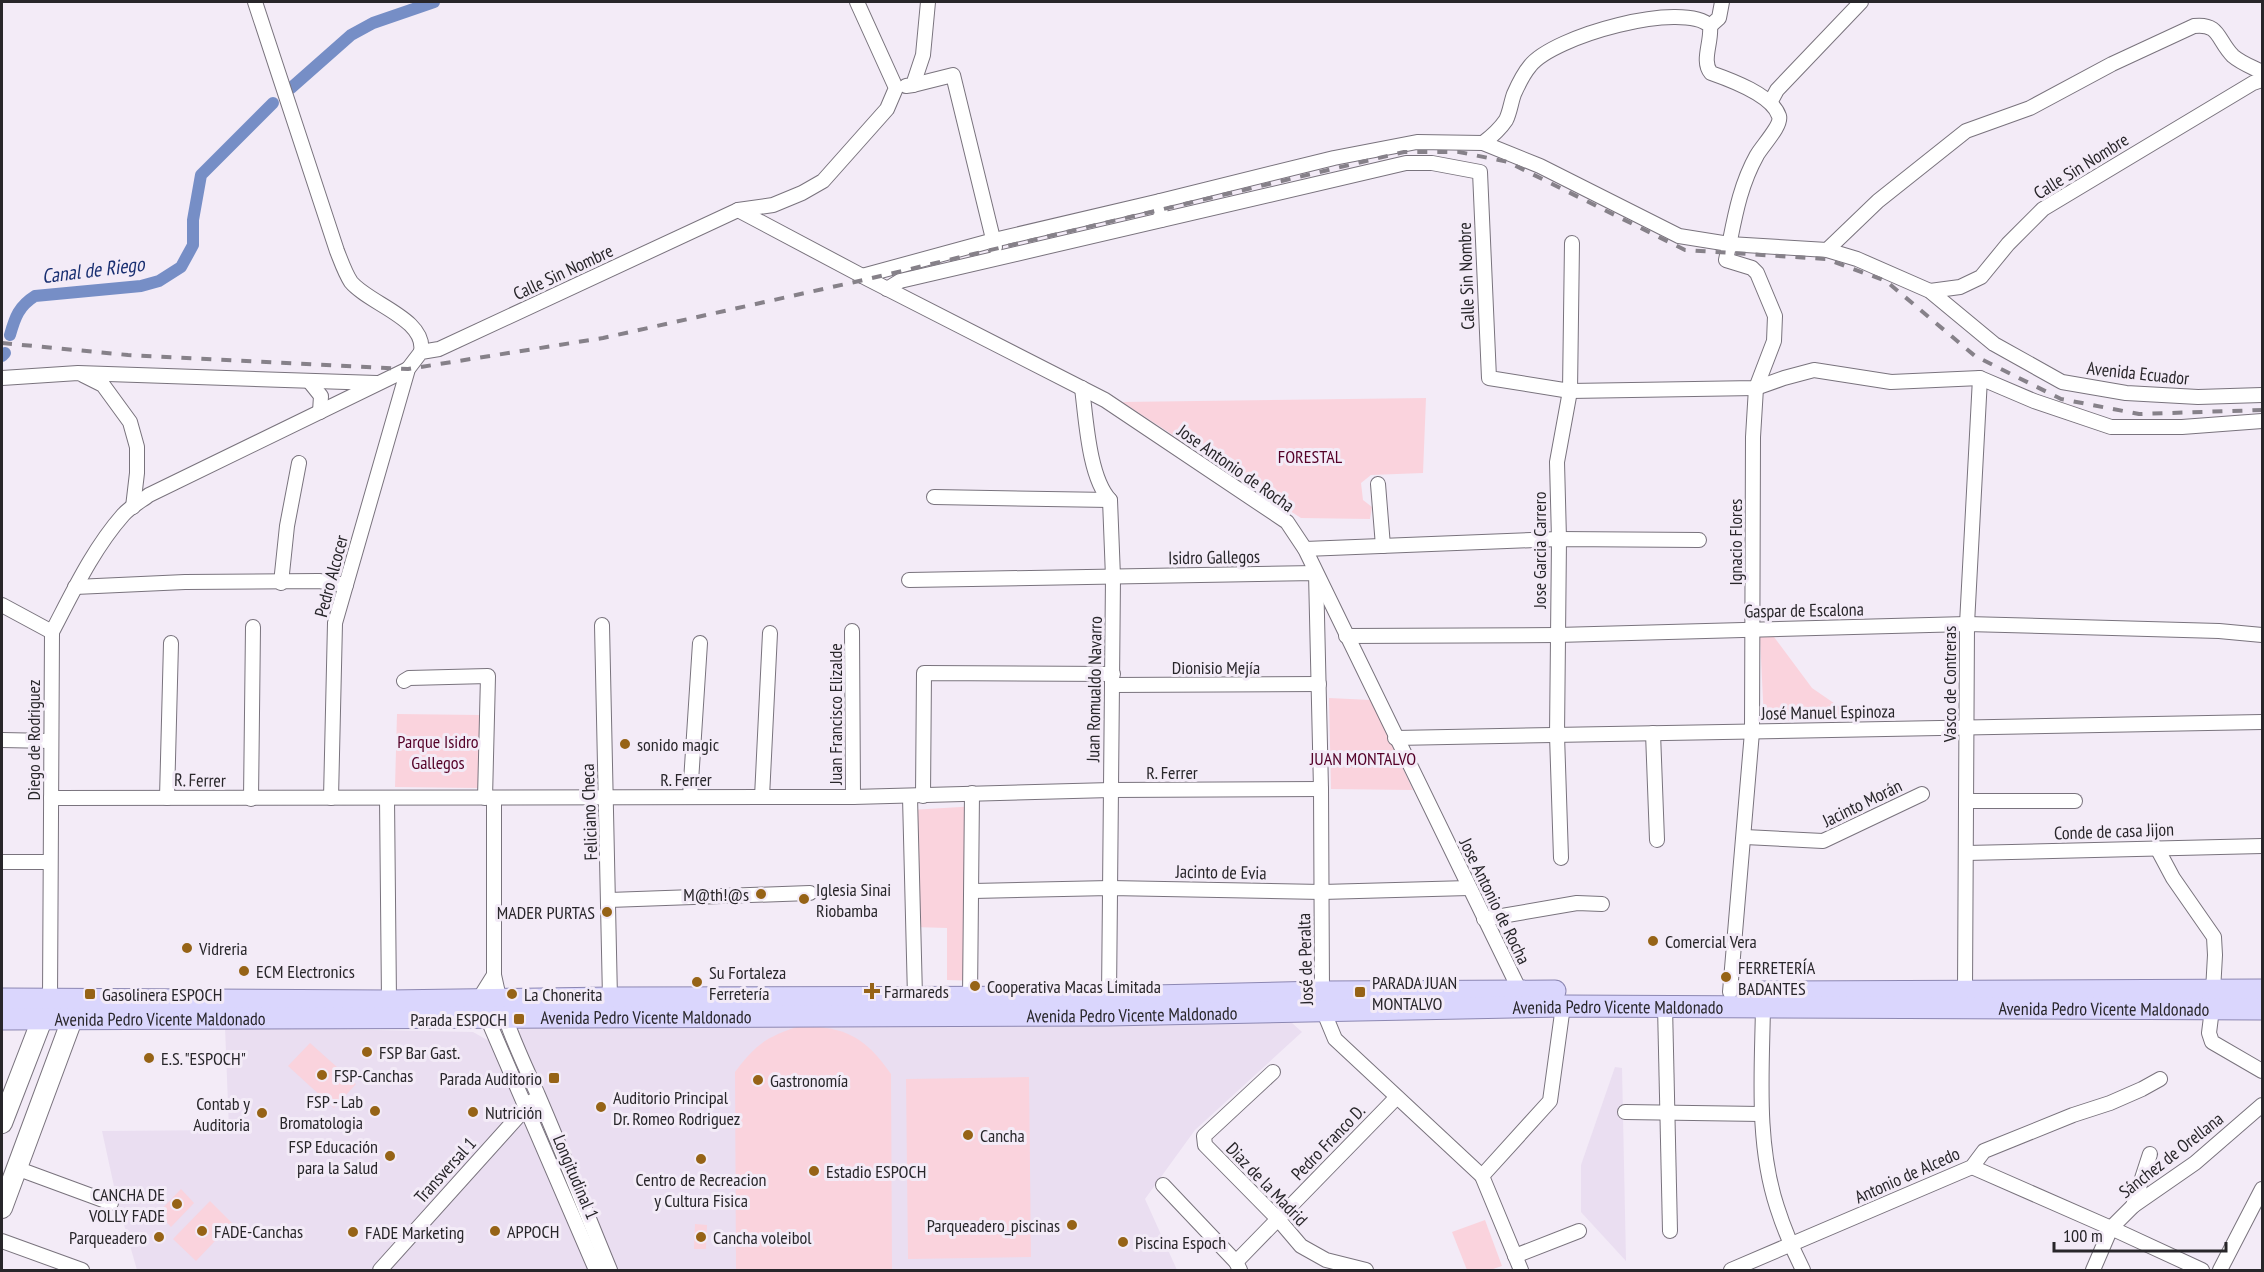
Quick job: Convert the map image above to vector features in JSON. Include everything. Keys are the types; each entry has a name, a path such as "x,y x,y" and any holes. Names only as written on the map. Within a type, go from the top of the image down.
{"main road":[{"name":"Avenida Pedro Vicente Maldonado","path":"76,1008 492,1008 1109,1015 1520,991 1965,990 2212,1000 2262,1009"},
{"name":"Avenida Pedro Vicente Maldonado","path":"2,1019 47,1009 389,1000 492,1008 610,998 915,997 1109,997 1563,1006 1762,1006 2212,1000 2262,990"},
{"name":"Avenida Pedro Vicente Maldonado","path":"2,999 47,1009"},
{"path":"2,1208 76,1008"},
{"path":"2,1123 6,1095 47,1009"}],"street":[{"path":"255,2 333,241 350,280 359,290 415,328 421,337 422,352 408,369"},
{"path":"857,2 896,88 953,75 998,258"},
{"path":"913,85 923,55 928,2"},
{"path":"1710,26 1719,18 1722,2"},
{"path":"1770,101 1777,90 1861,2"},
{"path":"1483,144 1506,120 1515,91 1531,65 1545,52 1584,33 1639,20 1687,16 1700,18 1710,26 1712,37 1706,63 1711,73 1770,101 1779,116 1778,126 1756,156 1738,195 1729,244"},
{"path":"1827,250 1878,201 1966,131 2031,108 2112,64 2194,26 2206,25 2214,30 2238,61 2262,72"},
{"name":"Calle Sin Nombre","path":"1930,291 1960,287 1981,277 2008,244 2043,208 2253,83 2262,80"},
{"name":"Calle Sin Nombre","path":"422,352 440,350 738,210 773,205 802,193 823,181 887,109 896,88"},
{"name":"Avenida Ecuador","path":"862,276 994,240 1334,158 1417,142 1483,144 1540,166 1679,236 1729,244 1827,250 1857,259 1930,291 1995,344 2062,382 2126,393 2199,398 2262,395"},
{"name":"Calle Sin Nombre","path":"1161,220 1406,163 1432,163 1480,172 1489,378 1570,391"},
{"path":"887,289 900,281 1161,220 1160,201"},
{"name":"Jose Antonio de Rocha","path":"738,210 1105,400 1287,522 1305,549 1520,991"},
{"name":"Jose Garcia Carrero","path":"1560,858 1557,735 1559,539 1557,462 1570,391 1572,243"},
{"name":"Ignacio Flores","path":"1729,244 1726,260 1752,268 1757,273 1775,316 1774,341 1756,388 1753,437 1752,732 1745,837 1730,992"},
{"name":"Diego de Rodriguez","path":"47,1009 52,632 75,587 124,513 149,495 408,369"},
{"name":"Pedro Alcocer","path":"331,798 335,623 408,369"},
{"path":"1570,391 1756,388 1814,370 1891,382 1980,378 2034,401 2111,427 2182,427 2262,421"},
{"path":"2,378 78,373 379,383"},
{"path":"78,373 103,385 130,422 137,447 133,507"},
{"name":"Vasco de Contreras","path":"1965,990 1967,624 1980,378"},
{"path":"309,381 321,396 320,412"},
{"name":"Juan Romualdo Navarro","path":"1082,388 1094,472 1103,492 1110,500 1113,577 1109,997"},
{"path":"281,583 287,526 299,463"},
{"path":"1378,484 1383,546"},
{"path":"934,497 1110,500"},
{"path":"1305,549 1559,539 1699,540"},
{"name":"Isidro Gallegos","path":"909,580 1316,573"},
{"name":"José de Peralta","path":"1316,573 1323,1001 1335,1040 1482,1176 1521,1270"},
{"path":"75,587 185,582 319,581 346,585"},
{"path":"2,605 52,632"},
{"name":"Gaspar de Escalona","path":"1346,636 1557,635 1967,624 2220,631 2262,635"},
{"name":"Feliciano Checa","path":"602,625 610,998"},
{"path":"251,799 253,627"},
{"name":"Juan Francisco Elizalde","path":"852,631 853,797"},
{"path":"762,796 771,633"},
{"path":"167,798 171,643"},
{"path":"690,797 700,643"},
{"name":"Dionisio Mejía","path":"917,796 924,673 1319,684"},
{"path":"404,681 409,678 488,676 494,975 492,1008"},
{"name":"José Manuel Espinoza","path":"1395,738 2262,722"},
{"path":"1653,734 1657,840"},
{"path":"2,740 51,741"},
{"name":"R. Ferrer","path":"51,798 853,797 1111,790 1321,789"},
{"path":"970,997 973,891 972,793"},
{"name":"Jacinto Morán","path":"1745,837 1823,841 1922,794"},
{"path":"915,997 917,796"},
{"path":"387,798 389,1000"},
{"path":"1966,801 2075,801"},
{"name":"Conde de casa Jijon","path":"1966,854 2262,846"},
{"path":"2157,848 2174,878 2214,937 2215,955 2209,1033 2212,1042 2262,1071"},
{"path":"2,862 50,862"},
{"name":"Jacinto de Evia","path":"973,891 1110,888 1322,892 1469,888"},
{"path":"609,900 810,893"},
{"path":"1484,919 1577,903 1602,904"},
{"path":"1482,1176 1550,1101 1563,1006"},
{"path":"1665,1006 1670,1231"},
{"path":"1762,1006 1761,1114 1766,1156 1776,1205 1791,1246 1803,1270"},
{"name":"Longitudinal 1","path":"492,1008 538,1095 610,1270"},
{"name":"Longitudinal 1","path":"492,1008 527,1107 596,1270"},
{"name":"Diaz de la Madrid","path":"1273,1072 1204,1136 1203,1141 1301,1246 1314,1255 1366,1270"},
{"name":"Antonio de Alcedo","path":"1731,1270 1972,1167 1984,1151 2073,1115 2110,1103 2160,1078"},
{"name":"Transversal 1","path":"380,1270 538,1095"},
{"name":"Pedro Franco D.","path":"1238,1266 1278,1219 1396,1098"},
{"name":"Sánchez de Orellana","path":"2093,1270 2111,1228 2133,1206 2195,1163 2262,1105"},
{"path":"1625,1112 1761,1114"},
{"path":"2133,1206 2150,1154"},
{"path":"16,1167 111,1203"},
{"path":"1972,1167 2202,1270"},
{"path":"1163,1185 1238,1266"},
{"path":"2220,1270 2262,1189"},
{"path":"1515,1256 1579,1231"},
{"path":"2,1241 82,1270"}],"shaded area":[{"path":"1292,1023 1302,1032 1195,1130 1145,1199 1177,1270 137,1270 117,1200 102,1131 229,1130 225,1027 473,1032 491,1042 493,1049 514,1044 517,1032 526,1026"},
{"path":"1615,1067 1622,1068 1626,1261 1581,1212 1581,1165"}],"green space":[{"name":"FORESTAL","path":"1426,398 1423,473 1371,475 1361,483 1363,500 1372,507 1370,519 1301,518 1122,402"},
{"path":"1760,637 1774,637 1812,688 1857,719 1764,721"},
{"name":"JUAN MONTALVO","path":"1329,698 1371,700 1413,790 1331,789"},
{"name":"Parque Isidro Gallegos","path":"397,714 480,715 478,788 395,787"},
{"path":"977,806 977,981 947,980 947,928 914,927 911,810"},
{"name":"Estadio ESPOCH","path":"800,1026 830,1029 853,1036 872,1051 891,1074 892,1270 736,1270 735,1072 756,1048 770,1038"},
{"name":"FSP-Canchas","path":"310,1043 356,1084 334,1108 288,1066"},
{"name":"Cancha","path":"1029,1077 1031,1257 908,1259 906,1079"},
{"path":"181,1189 194,1203 171,1227 158,1213"},
{"name":"FADE-Canchas","path":"210,1201 232,1223 196,1261 173,1239"},
{"path":"1485,1220 1502,1266 1490,1270 1467,1270 1452,1232"},
{"name":"Cancha voleibol","path":"695,1224 707,1225 706,1249 694,1249"}],"waterway":[{"name":"Canal de Riego","path":"291,88 351,35 373,23 434,2"},
{"name":"Canal de Riego","path":"10,335 18,312 35,296 141,286 159,281 181,267 193,245 193,220 201,175 273,103"},
{"name":"Canal de Riego","path":"2,356 5,353"}],"railway":[{"path":"2,343 128,355 408,369 603,338 868,279 1404,152 1459,152 1508,162 1685,250 1826,259 1886,281 1975,356 2061,399 2139,414 2262,410"}],"place":[{"name":"sonido magic","path":"625,744"},
{"name":"M@th!@s","path":"761,894"},
{"name":"Iglesia Sinai Riobamba","path":"804,899"},
{"name":"MADER PURTAS","path":"607,912"},
{"name":"Comercial Vera","path":"1653,941"},
{"name":"Vidreria","path":"187,948"},
{"name":"ECM Electronics","path":"244,971"},
{"name":"FERRETERÍA BADANTES","path":"1726,977"},
{"name":"Su Fortaleza Ferretería","path":"697,982"},
{"name":"Cooperativa Macas Limitada","path":"975,986"},
{"name":"Farmareds","path":"872,991"},
{"name":"PARADA JUAN MONTALVO","path":"1360,992"},
{"name":"Gasolinera ESPOCH","path":"90,994"},
{"name":"La Chonerita","path":"512,994"},
{"name":"Parada ESPOCH","path":"519,1019"},
{"name":"FSP Bar Gast.","path":"367,1052"},
{"name":"E.S. \"ESPOCH\"","path":"149,1058"},
{"name":"FSP-Canchas","path":"322,1075"},
{"name":"Parada Auditorio","path":"554,1078"},
{"name":"Gastronomía","path":"758,1080"},
{"name":"Auditorio Principal Dr. Romeo Rodriguez","path":"601,1107"},
{"name":"FSP - Lab Bromatologia","path":"375,1111"},
{"name":"Nutrición","path":"473,1112"},
{"name":"Contab y Auditoria","path":"262,1113"},
{"name":"Cancha","path":"968,1135"},
{"name":"FSP Educación para la Salud","path":"390,1156"},
{"name":"Centro de Recreacion y Cultura Fisica","path":"701,1159"},
{"name":"Estadio ESPOCH","path":"814,1171"},
{"name":"CANCHA DE VOLLY FADE","path":"177,1204"},
{"name":"Parqueadero_piscinas","path":"1072,1225"},
{"name":"FADE-Canchas","path":"202,1231"},
{"name":"APPOCH","path":"495,1231"},
{"name":"FADE Marketing","path":"353,1232"},
{"name":"Parqueadero","path":"159,1237"},
{"name":"Cancha voleibol","path":"701,1237"},
{"name":"Piscina Espoch","path":"1123,1242"}]}
